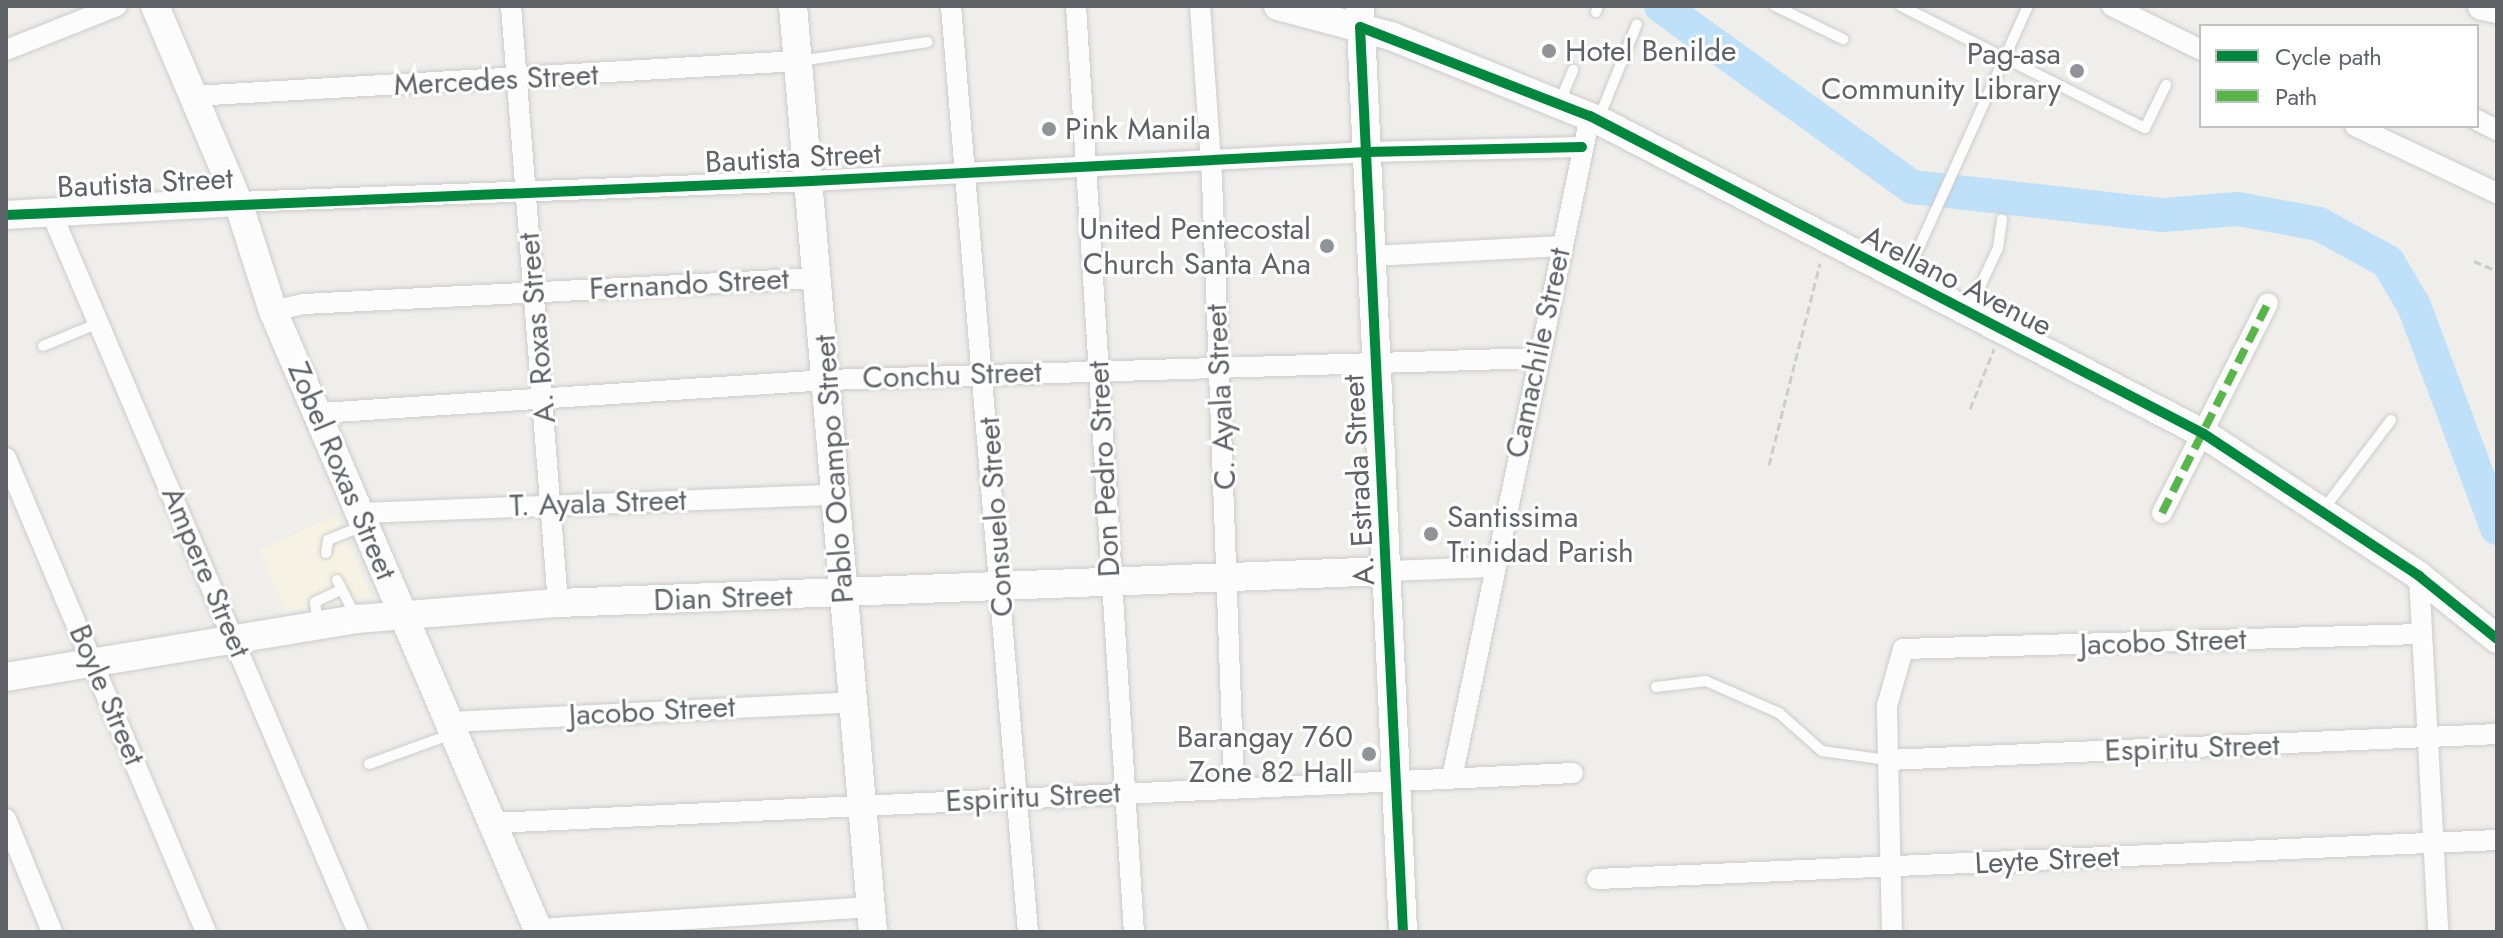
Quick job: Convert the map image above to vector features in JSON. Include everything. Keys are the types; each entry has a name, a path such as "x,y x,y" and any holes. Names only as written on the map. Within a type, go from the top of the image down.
{"street":[{"path":"6,50 117,6"},
{"name":"Zobel Roxas Street","path":"155,6 238,202 273,311 320,413 402,615 539,930"},
{"name":"A. Roxas Street","path":"511,6 558,603"},
{"name":"Pablo Ocampo Street","path":"793,6 811,181 872,919"},
{"name":"Consuelo Street","path":"951,6 985,374 1028,932"},
{"name":"Don Pedro Street","path":"1076,6 1134,932"},
{"name":"C. Ayala Street","path":"1200,6 1211,160 1229,578 1234,788"},
{"name":"Arellano Avenue","path":"1278,6 1360,16 1594,118 1967,314 2204,434 2419,576 2497,639"},
{"path":"2112,6 2199,49"},
{"path":"2482,6 2497,9"},
{"name":"A. Estrada Street","path":"1360,16 1403,932"},
{"name":"Mercedes Street","path":"193,96 798,61"},
{"name":"Camachile Street","path":"1452,778 1492,567 1582,147 1594,118"},
{"path":"2479,121 2497,130"},
{"path":"2359,128 2497,193"},
{"name":"Bautista Street","path":"6,215 238,202 811,181 1367,152 1582,147"},
{"name":"Ampere Street","path":"51,212 358,932"},
{"path":"1372,256 1562,246"},
{"name":"Fernando Street","path":"273,311 304,304 819,278"},
{"path":"2162,513 2268,303"},
{"name":"Conchu Street","path":"320,413 827,380 1377,359 1537,358"},
{"name":"Boyle Street","path":"6,458 206,932"},
{"name":"T. Ayala Street","path":"362,519 551,505 836,495"},
{"name":"Dian Street","path":"6,677 357,619 558,603 1492,567"},
{"path":"2419,576 2438,932"},
{"name":"Jacobo Street","path":"1888,760 1887,706 1903,649 2422,634"},
{"name":"Jacobo Street","path":"452,728 854,702"},
{"name":"Espiritu Street","path":"1888,760 2497,734"},
{"path":"1888,760 1892,932"},
{"name":"Espiritu Street","path":"493,823 1573,773"},
{"path":"6,819 52,932"},
{"name":"Leyte Street","path":"1597,879 2497,840"},
{"path":"539,930 872,919"}],"lane":[{"path":"1775,6 1843,39"},
{"path":"1901,6 2145,128 2166,85"},
{"path":"1904,281 2028,6"},
{"path":"1594,118 1637,24"},
{"path":"798,61 928,42"},
{"path":"1559,103 1573,70"},
{"path":"1967,314 1998,248 2002,219"},
{"path":"43,346 99,323"},
{"path":"2323,510 2391,420"},
{"path":"326,553 328,540 362,519"},
{"path":"320,626 315,602 339,585 357,619"},
{"path":"1656,687 1706,681 1779,713 1822,751 1888,760"},
{"path":"369,764 452,728"}],"path":[{"path":"1769,465 1826,240"},
{"path":"2474,261 2497,271"},
{"path":"1970,409 2001,331"}],"shaded area":[{"path":"337,516 372,598 285,611 260,549"}],"waterway":[{"path":"1661,6 1912,187 2162,215 2238,209 2319,224 2388,262 2414,306 2497,528"}],"marked path":[{"path":"2162,513 2268,303"}],"cycle path":[{"path":"1403,932 1360,27 1590,116 2204,434 2419,576 2497,639"},
{"path":"6,215 811,181 1367,152 1582,147"}],"place":[{"name":"Hotel Benilde","path":"1549,51"},
{"name":"Pag-asa Community Library","path":"2077,71"},
{"name":"Pink Manila","path":"1049,129"},
{"name":"United Pentecostal Church Santa Ana","path":"1327,246"},
{"name":"Santissima Trinidad Parish","path":"1431,534"},
{"name":"Barangay 760 Zone 82 Hall","path":"1369,754"}]}
